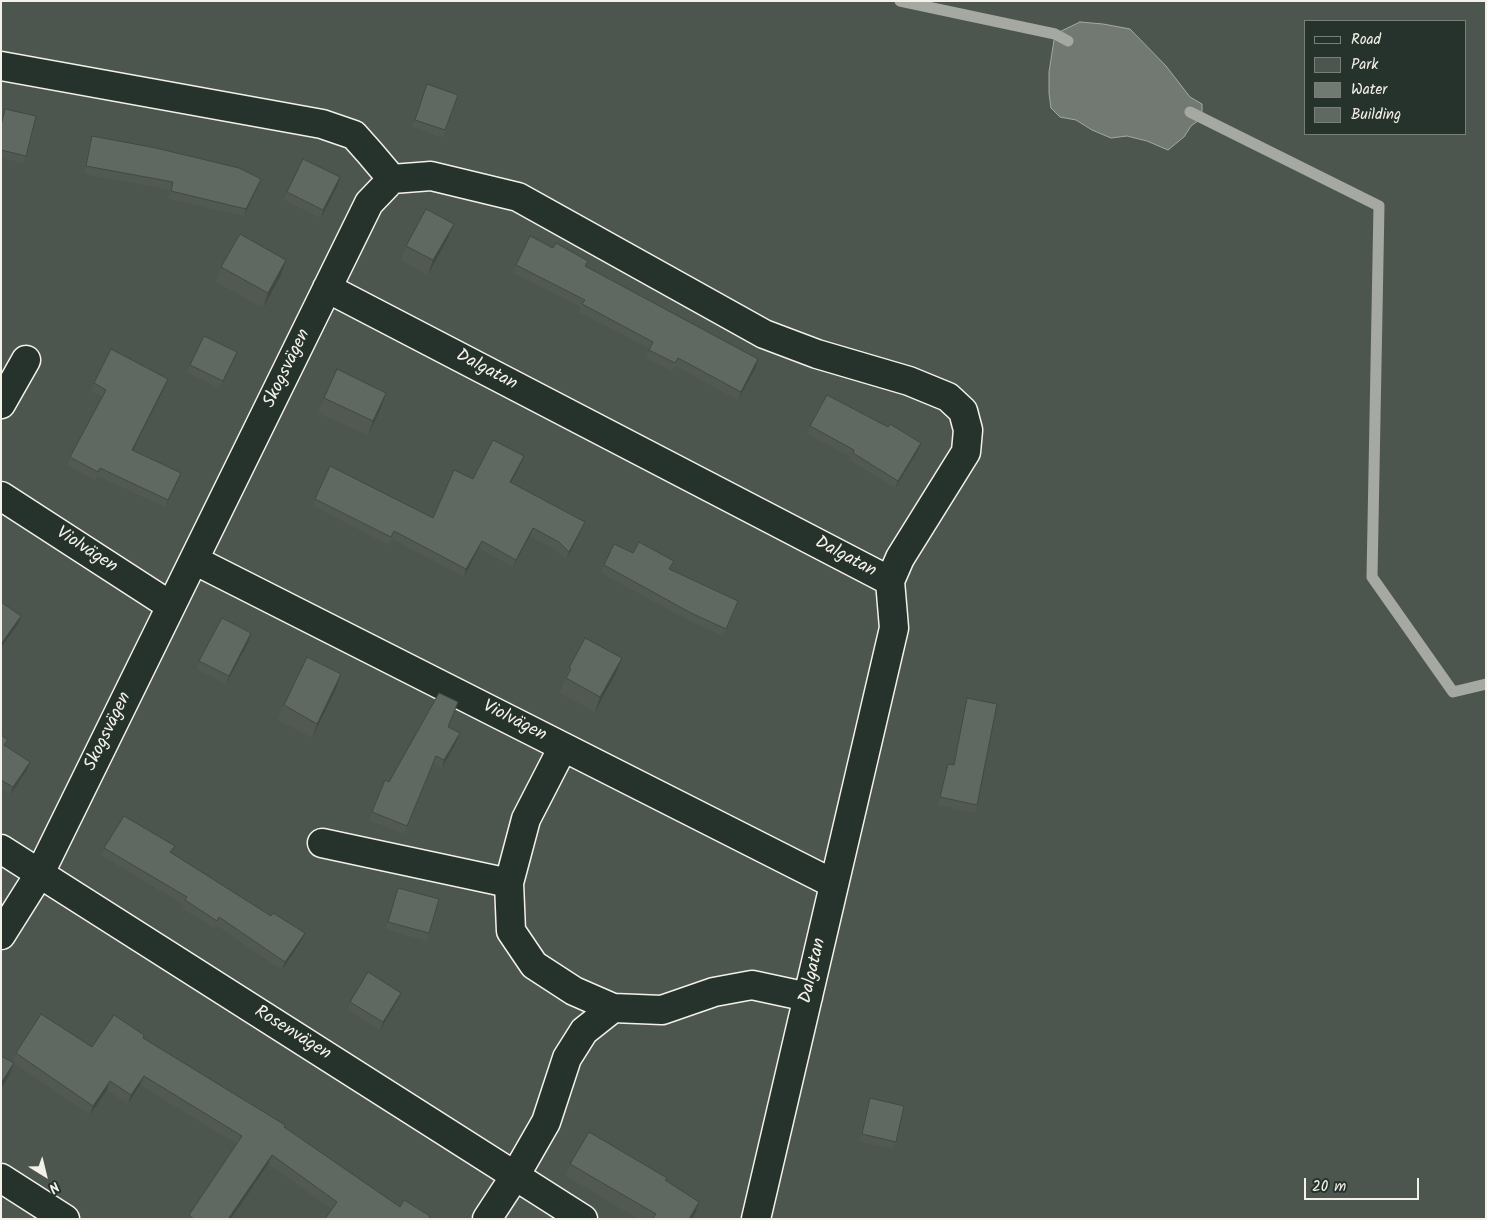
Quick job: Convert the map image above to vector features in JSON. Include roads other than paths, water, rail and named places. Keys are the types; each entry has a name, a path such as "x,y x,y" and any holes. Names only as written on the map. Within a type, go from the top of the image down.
{"street":[{"path":"1,66 322,124 354,135 392,179 431,176 518,197 764,334 817,354 909,381 948,397 963,411 968,430 966,452 900,558 890,581"},
{"name":"Skogsvägen","path":"1,935 40,874 369,203 392,179"},
{"name":"Dalgatan","path":"327,288 890,581 894,628 756,1219"},
{"path":"1,404 26,360"},
{"name":"Violvägen","path":"1,496 172,606"},
{"name":"Violvägen","path":"194,560 834,884"},
{"path":"563,747 526,819 509,883 511,930 534,965 574,991 613,1008 662,1010 714,992 752,985 808,997"},
{"path":"322,843 509,883"},
{"name":"Rosenvägen","path":"1,848 583,1219"},
{"path":"487,1219 515,1176 546,1122 567,1058 584,1031 613,1008"},
{"path":"1,1178 65,1219"}],"water":[{"path":"1080,22 1130,29 1166,66 1190,97 1202,104 1202,118 1191,126 1184,137 1168,150 1147,141 1127,136 1111,138 1092,130 1076,120 1060,117 1051,108 1049,72 1055,34"}],"waterway":[{"path":"900,1 1055,34 1068,41"},
{"path":"1190,112 1379,206 1372,577 1453,692 1486,684"}]}
